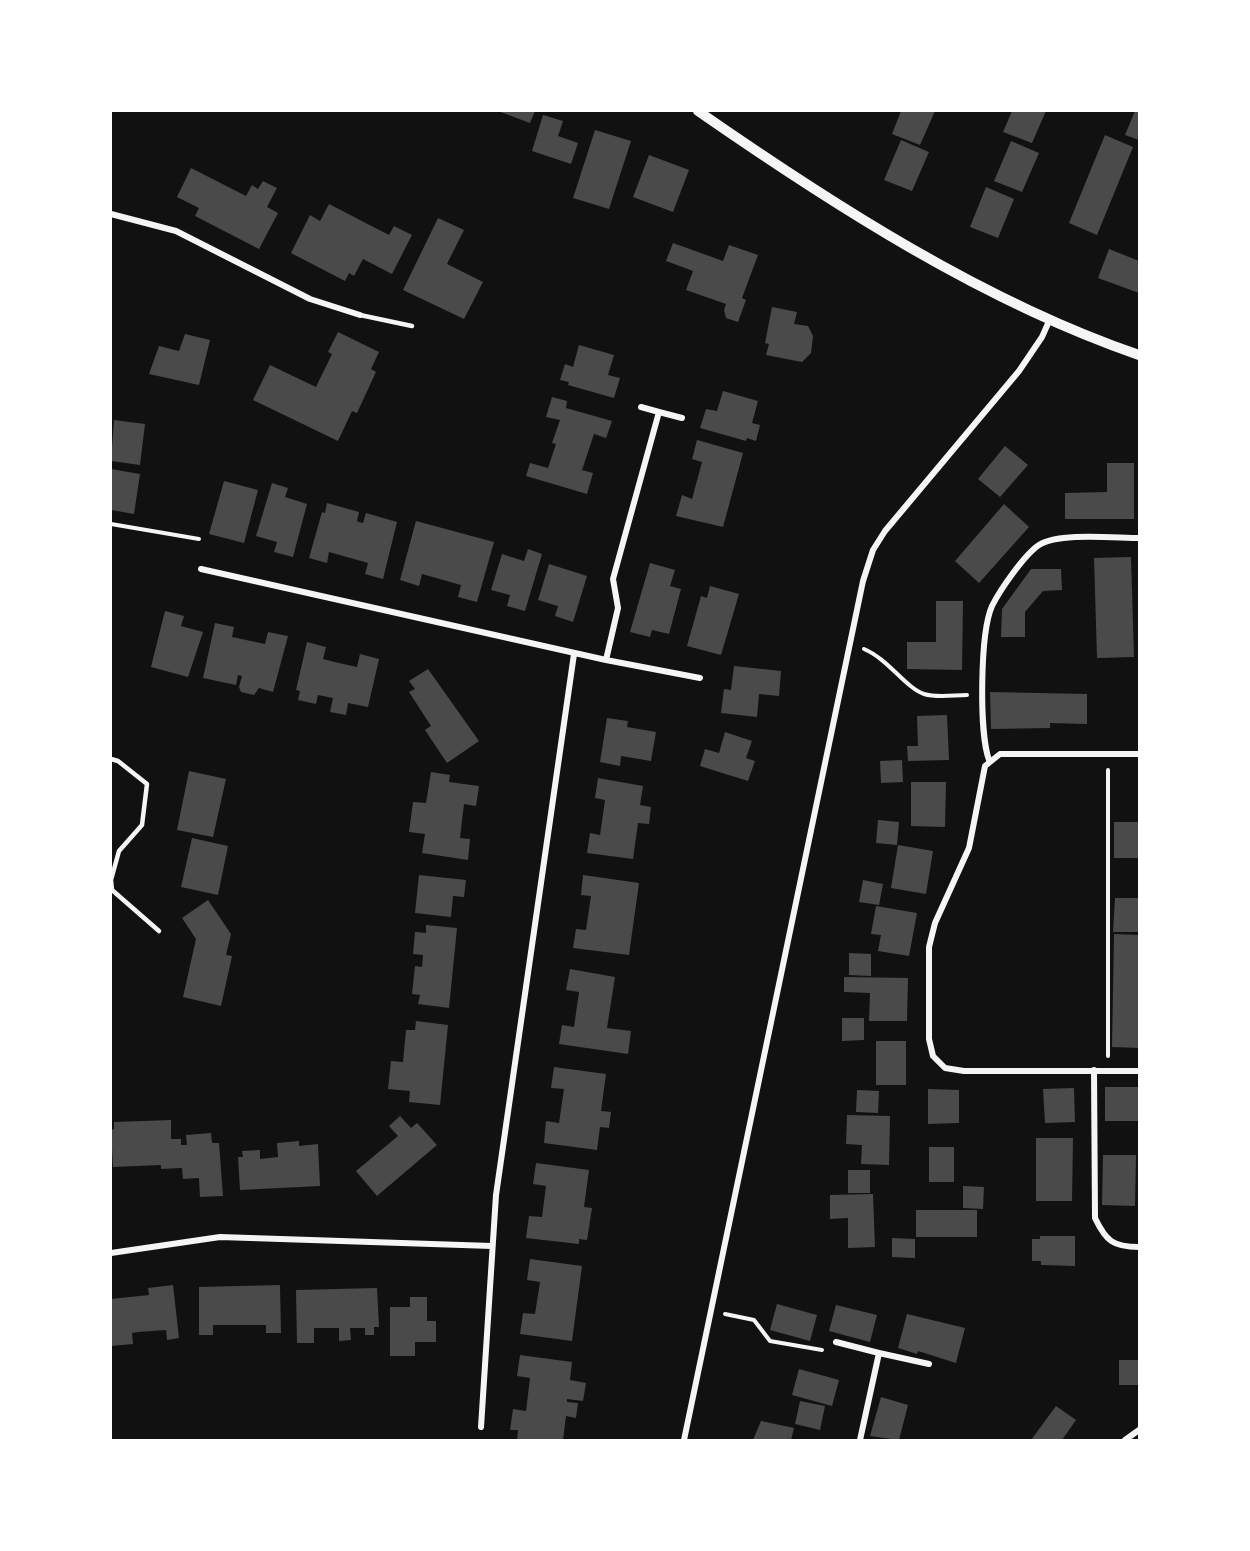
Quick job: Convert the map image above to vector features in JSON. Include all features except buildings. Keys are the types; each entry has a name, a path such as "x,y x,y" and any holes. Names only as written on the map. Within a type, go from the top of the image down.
{"street":[{"path":"698,111 770,161 861,218 974,282 1050,319 1139,355"},
{"path":"111,214 176,231 310,299 360,315"},
{"path":"684,1440 850,643 873,550 885,531 1019,371 1042,337 1050,319"},
{"path":"641,407 682,418"},
{"path":"606,660 618,608 613,579 659,412"},
{"path":"1139,538 1052,540 1040,545 1025,559 992,606 986,627 983,695 985,748 989,760 982,778 969,848 935,923 929,947 929,1039 933,1056 945,1068 964,1071 1139,1071"},
{"path":"201,569 574,654 700,678"},
{"path":"481,1427 496,1195 574,654"},
{"path":"989,760 1000,754 1139,754"},
{"path":"1094,1070 1095,1218 1104,1238 1124,1247 1139,1247"},
{"path":"111,1252 220,1237 492,1246"},
{"path":"836,1342 929,1364"},
{"path":"860,1440 879,1353"},
{"path":"1125,1440 1139,1430"}],"lane":[{"path":"360,315 412,326"},
{"path":"111,759 118,761 147,784 142,825 120,851 111,880 112,890 159,931"}],"path":[{"path":"111,524 199,539"},
{"path":"850,643 877,654 911,686 925,694 983,695"},
{"path":"1108,754 1108,1071"},
{"path":"712,1311 754,1320 770,1341 820,1352 836,1342"}]}
